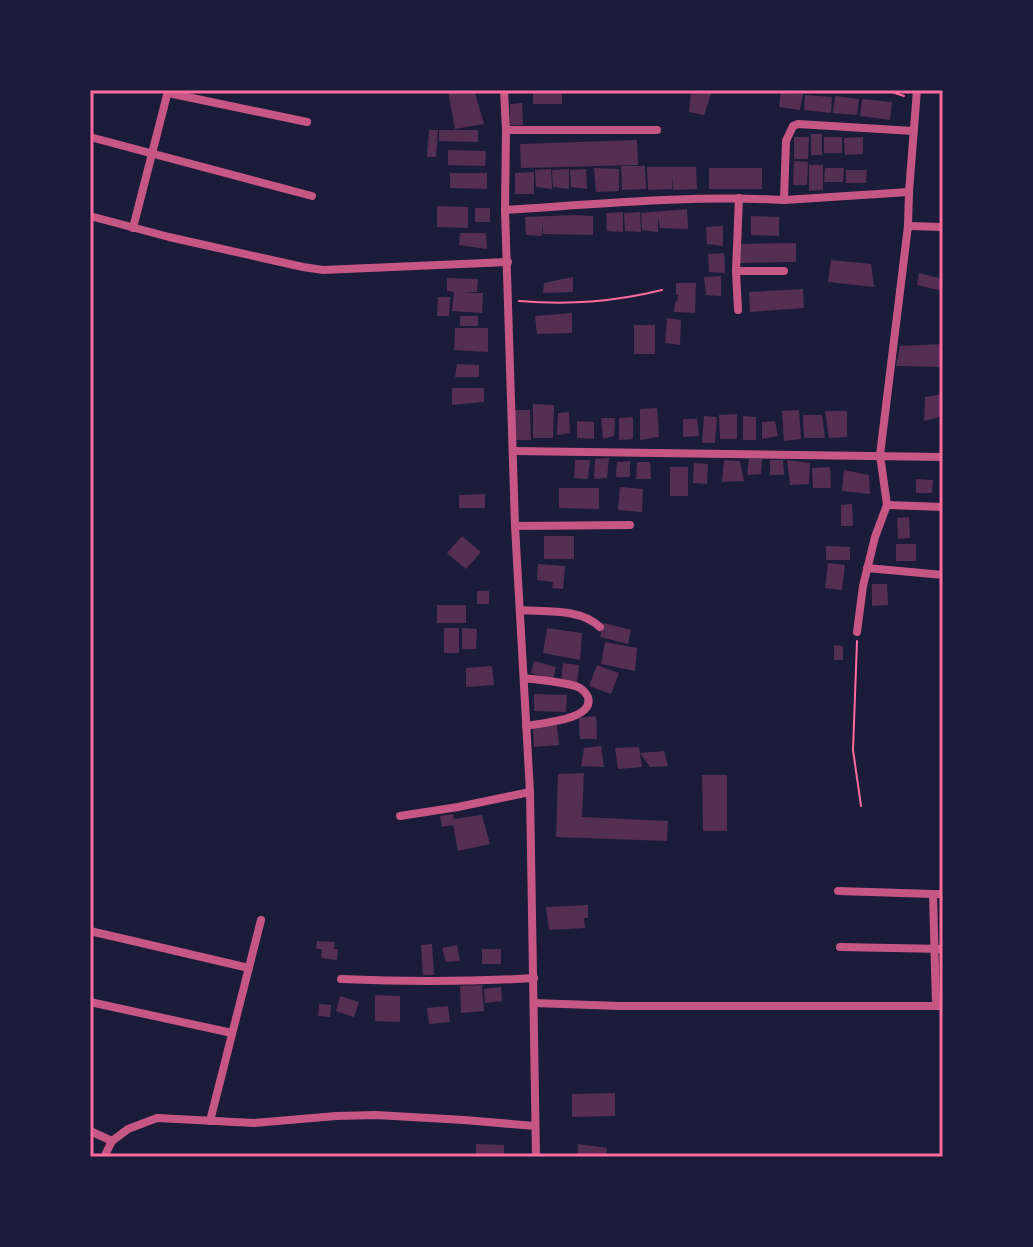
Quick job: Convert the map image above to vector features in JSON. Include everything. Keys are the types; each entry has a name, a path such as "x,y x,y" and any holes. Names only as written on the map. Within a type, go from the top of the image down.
{"street":[{"path":"504,90 515,526 530,792 536,1157"},
{"path":"857,632 867,568 887,505 880,455 908,226 917,90"},
{"path":"133,228 168,92 307,122"},
{"path":"784,200 786,141 793,126 913,131"},
{"path":"506,130 657,130"},
{"path":"90,137 312,196"},
{"path":"505,210 667,199 784,200 909,192"},
{"path":"738,310 739,198"},
{"path":"90,216 323,270 508,262"},
{"path":"908,226 943,227"},
{"path":"736,271 784,271"},
{"path":"514,451 943,457"},
{"path":"887,505 943,507"},
{"path":"515,526 630,525"},
{"path":"867,568 943,575"},
{"path":"520,610 578,614 600,627"},
{"path":"524,678 579,688 589,702 582,713 526,726"},
{"path":"400,816 530,792"},
{"path":"534,1003 939,1006 938,894 838,891"},
{"path":"210,1121 261,920"},
{"path":"90,931 249,968"},
{"path":"840,947 939,949"},
{"path":"341,979 430,982 534,978"},
{"path":"90,1002 232,1033"},
{"path":"104,1157 112,1141 128,1129 157,1118 254,1123 376,1115 535,1126"},
{"path":"90,1131 112,1141"}],"path":[{"path":"886,90 917,101"},
{"path":"509,300 553,304 622,299 662,290"},
{"path":"857,632 853,750 861,806"}],"building":[{"path":"474,90 484,124 455,129 448,91"},
{"path":"533,90 562,90 562,104 533,104"},
{"path":"691,90 712,91 704,115 689,112"},
{"path":"781,91 803,94 800,110 779,107"},
{"path":"805,95 832,97 831,113 804,110"},
{"path":"835,96 859,99 857,115 833,113"},
{"path":"862,99 892,102 890,120 860,116"},
{"path":"522,103 523,125 510,125 510,104"},
{"path":"429,130 438,130 436,157 427,157"},
{"path":"439,130 478,130 478,142 439,141"},
{"path":"811,134 822,134 822,155 811,155"},
{"path":"794,137 809,137 808,159 794,159"},
{"path":"824,137 842,137 842,153 824,153"},
{"path":"863,137 863,154 845,155 844,138"},
{"path":"637,140 638,165 521,168 520,144"},
{"path":"448,150 486,151 485,166 448,165"},
{"path":"794,161 808,162 807,185 793,185"},
{"path":"809,165 823,165 823,190 809,191"},
{"path":"621,166 645,166 646,189 622,190"},
{"path":"647,167 696,167 697,189 673,190 672,176 672,189 648,190"},
{"path":"594,168 619,169 619,191 596,192"},
{"path":"709,168 762,168 762,189 709,189"},
{"path":"825,168 844,168 843,182 824,182"},
{"path":"551,169 552,189 536,187 535,170"},
{"path":"569,169 569,189 553,187 552,170"},
{"path":"586,169 587,189 571,187 570,170"},
{"path":"846,170 867,170 866,183 846,183"},
{"path":"534,172 534,194 515,194 515,173"},
{"path":"450,173 487,173 487,189 450,188"},
{"path":"437,206 468,207 468,228 437,227"},
{"path":"475,208 490,208 490,222 475,222"},
{"path":"687,209 688,229 660,228 658,216 658,232 642,230 641,213"},
{"path":"623,212 623,232 607,231 606,213"},
{"path":"640,212 641,232 625,231 624,213"},
{"path":"593,216 593,235 543,234 542,220 542,236 526,235 525,217"},
{"path":"751,216 779,217 779,236 751,235"},
{"path":"723,226 723,246 707,244 706,227"},
{"path":"460,233 486,233 487,249 459,245"},
{"path":"796,243 796,262 740,263 740,244"},
{"path":"724,253 725,273 709,272 708,254"},
{"path":"831,260 871,264 874,287 828,282"},
{"path":"919,273 943,279 942,291 917,285"},
{"path":"721,276 721,296 706,295 704,277"},
{"path":"573,277 573,292 543,293 544,283"},
{"path":"447,278 478,279 477,292 461,293 483,293 482,313 452,311 454,292 447,291"},
{"path":"676,283 696,283 695,313 674,312 678,295"},
{"path":"803,289 804,308 750,312 749,292"},
{"path":"438,297 450,297 449,316 437,316"},
{"path":"572,313 572,333 537,334 535,316"},
{"path":"460,316 478,316 478,326 460,326"},
{"path":"667,318 681,320 680,345 665,343"},
{"path":"634,325 655,325 655,354 634,354"},
{"path":"455,328 488,328 488,352 454,350"},
{"path":"943,344 943,367 896,366 900,346"},
{"path":"457,364 479,365 479,377 455,377"},
{"path":"452,388 484,388 484,402 452,405"},
{"path":"943,394 943,416 924,421 925,397"},
{"path":"533,404 554,405 553,438 533,438"},
{"path":"657,408 659,437 640,440 640,409"},
{"path":"514,410 530,410 531,440 514,440"},
{"path":"799,410 801,439 784,441 782,411"},
{"path":"825,411 847,411 847,437 829,438"},
{"path":"569,412 570,433 557,435 558,413"},
{"path":"737,414 737,439 720,439 719,415"},
{"path":"803,415 822,415 825,438 804,438"},
{"path":"704,416 717,417 715,443 702,443"},
{"path":"743,416 756,417 756,440 743,440"},
{"path":"633,417 633,439 619,440 619,418"},
{"path":"601,418 615,418 614,436 603,439"},
{"path":"683,419 697,419 699,436 683,437"},
{"path":"577,421 594,422 594,439 577,438"},
{"path":"775,421 778,436 762,439 762,422"},
{"path":"609,458 607,478 594,479 595,459"},
{"path":"749,459 762,459 761,474 747,475"},
{"path":"575,460 590,460 588,479 574,478"},
{"path":"724,460 740,461 744,481 722,482"},
{"path":"770,460 783,460 784,475 770,475"},
{"path":"787,460 810,463 809,484 790,485"},
{"path":"630,461 630,477 616,477 617,462"},
{"path":"637,462 650,462 651,479 636,479"},
{"path":"694,463 708,464 707,484 693,483"},
{"path":"670,467 688,467 688,496 670,496"},
{"path":"830,467 831,488 813,488 812,468"},
{"path":"844,470 869,475 870,494 842,491"},
{"path":"916,479 933,480 932,493 916,493"},
{"path":"620,487 643,489 642,512 618,510"},
{"path":"559,488 599,488 599,509 559,508"},
{"path":"485,494 485,508 459,508 459,495"},
{"path":"852,504 853,526 841,526 841,505"},
{"path":"909,517 910,538 898,539 897,518"},
{"path":"462,536 481,552 466,569 447,553"},
{"path":"544,536 574,536 574,559 544,559"},
{"path":"896,544 916,544 916,561 896,561"},
{"path":"826,546 850,547 850,560 826,560"},
{"path":"828,563 845,565 842,590 825,588"},
{"path":"538,564 565,566 563,589 552,588 553,582 537,580"},
{"path":"872,584 887,584 888,605 872,606"},
{"path":"477,591 489,591 489,604 477,604"},
{"path":"437,605 466,605 466,623 437,623"},
{"path":"604,623 631,630 628,644 600,637"},
{"path":"444,628 459,628 459,653 444,653"},
{"path":"462,628 477,629 476,649 462,649"},
{"path":"547,628 582,633 580,660 543,653"},
{"path":"605,642 637,648 635,671 601,664"},
{"path":"834,645 843,646 843,660 834,660"},
{"path":"534,661 556,667 553,679 531,673"},
{"path":"563,663 579,665 577,683 561,681"},
{"path":"597,665 619,673 611,694 589,686"},
{"path":"492,666 494,685 466,687 466,668"},
{"path":"534,694 567,695 566,712 534,711"},
{"path":"596,716 597,739 580,739 579,718"},
{"path":"557,725 559,745 534,747 533,728"},
{"path":"601,746 604,767 581,766 584,748"},
{"path":"639,747 642,767 618,769 615,748"},
{"path":"664,751 668,766 650,767 640,753"},
{"path":"584,773 582,817 668,821 667,841 556,837 558,774"},
{"path":"702,775 727,775 727,831 703,831"},
{"path":"453,814 454,819 482,815 490,844 458,851 453,825 442,827 440,816"},
{"path":"588,905 585,928 549,930 546,907"},
{"path":"317,941 335,942 337,960 321,958 322,949 316,949"},
{"path":"432,944 434,975 423,975 421,945"},
{"path":"457,945 460,961 446,962 442,948"},
{"path":"482,949 501,949 501,964 482,964"},
{"path":"482,985 484,1011 461,1013 460,986"},
{"path":"501,987 502,1001 485,1003 484,989"},
{"path":"375,995 400,996 400,1022 375,1021"},
{"path":"340,996 359,1002 354,1017 336,1011"},
{"path":"319,1004 331,1005 330,1017 318,1016"},
{"path":"448,1006 450,1022 429,1024 427,1008"},
{"path":"615,1093 615,1116 572,1117 572,1094"},
{"path":"476,1144 504,1145 504,1157 476,1157"},
{"path":"578,1144 607,1148 606,1157 577,1157"}]}
